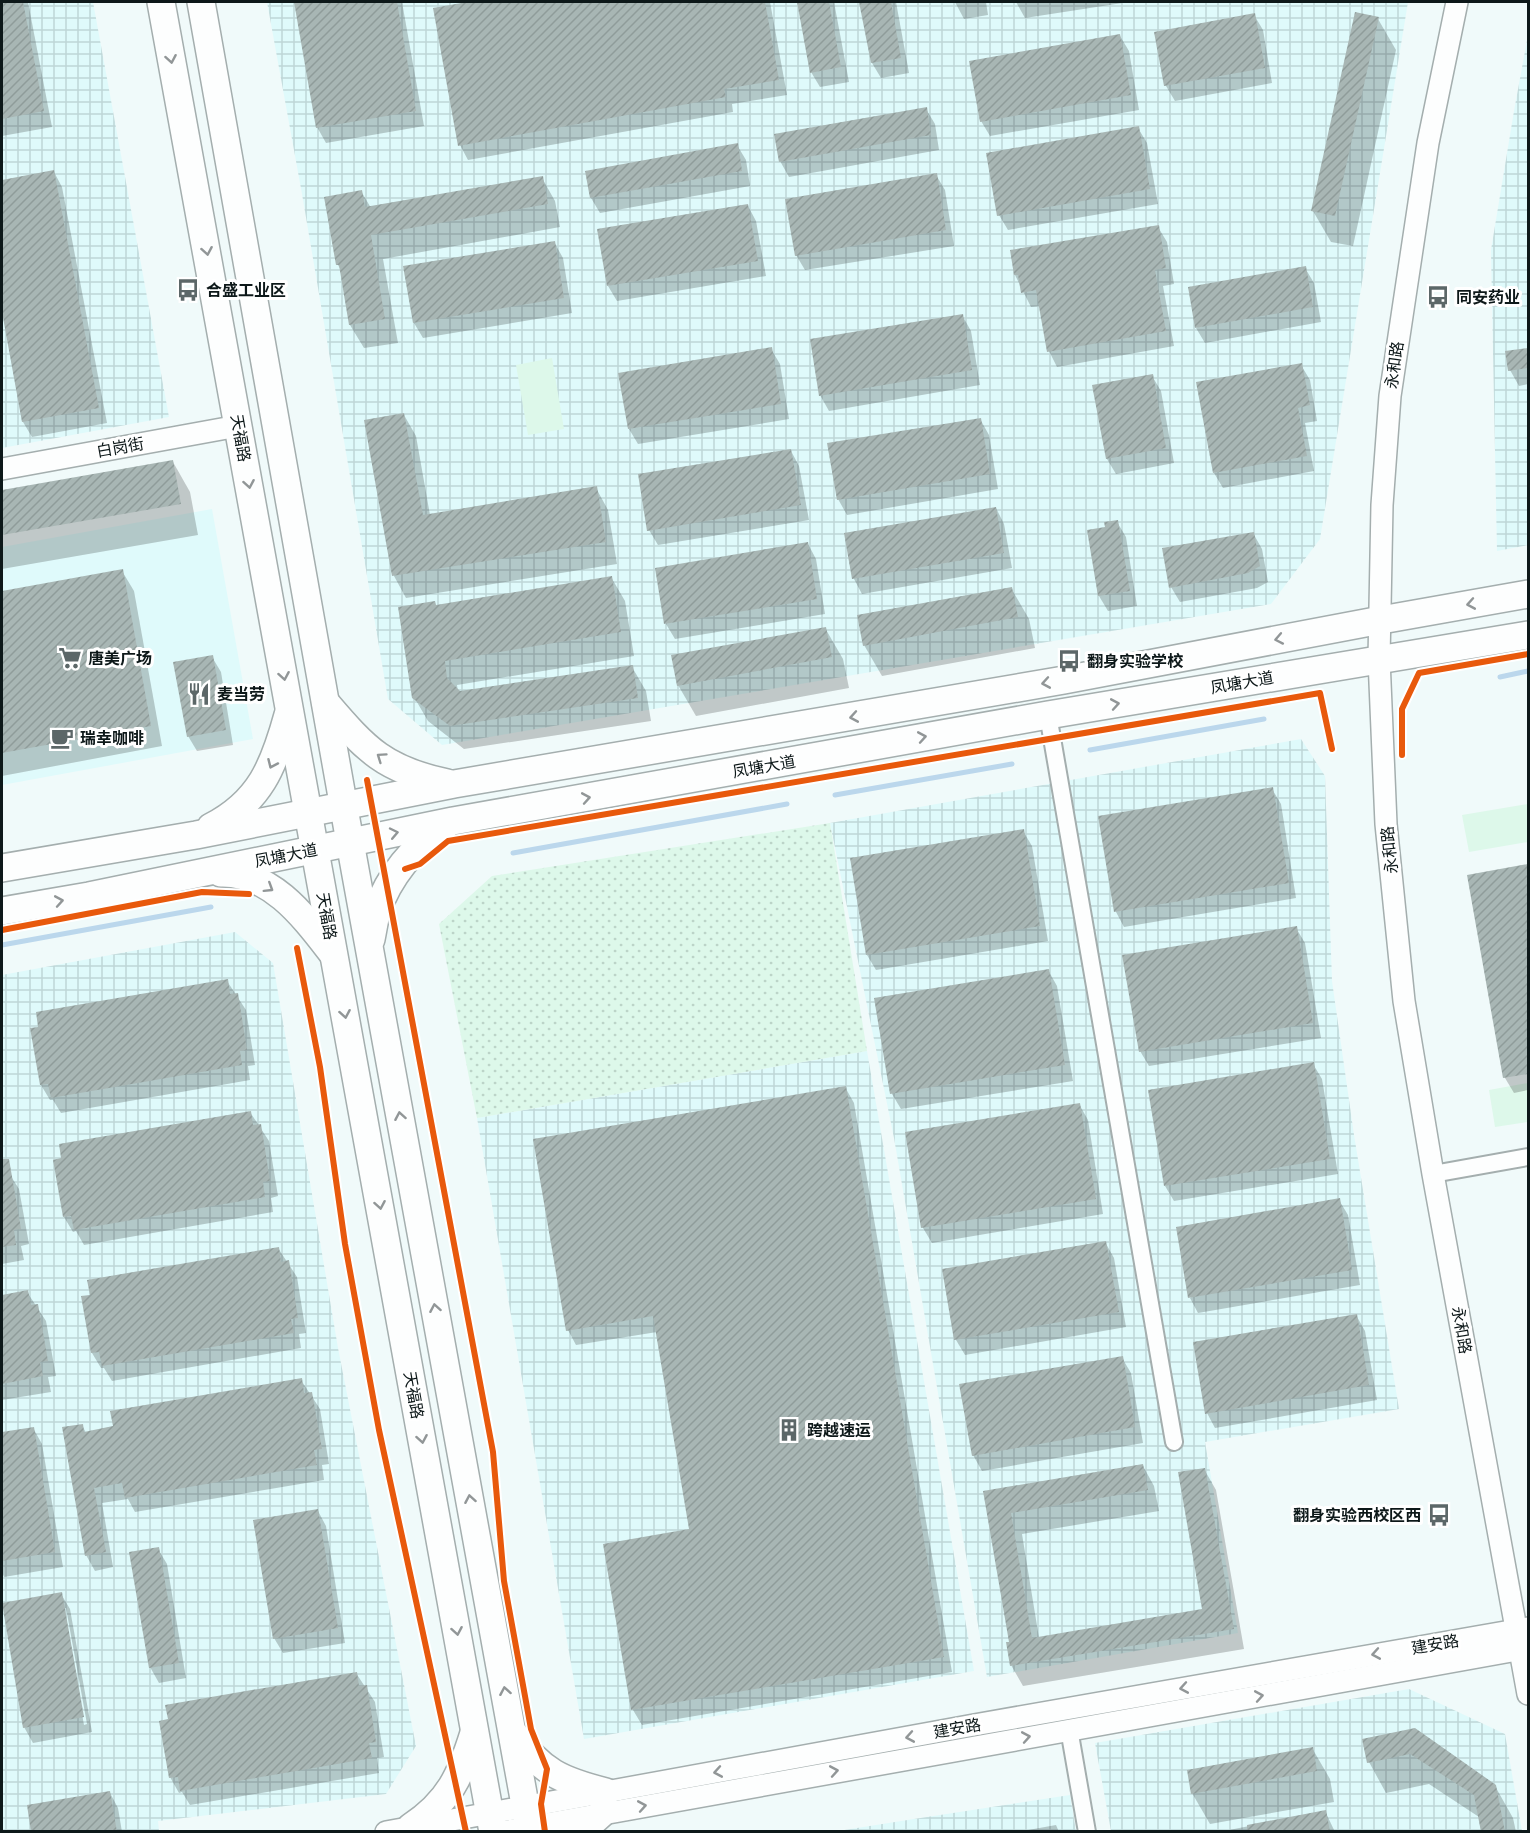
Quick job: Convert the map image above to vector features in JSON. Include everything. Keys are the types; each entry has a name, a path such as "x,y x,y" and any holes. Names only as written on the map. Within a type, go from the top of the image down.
{"main road":[{"name":"天福路","path":"161,2 475,1729 495,1825"},
{"path":"201,2 350,842 528,1822"},
{"name":"凤塘大道","path":"2,868 196,835 454,784 1064,680 1528,594"},
{"name":"凤塘大道","path":"2,911 89,896 453,821 1048,715 1528,635"},
{"path":"326,703 364,745 382,759 403,771 454,784"},
{"path":"196,835 239,809 262,784 274,762 290,708"},
{"path":"369,946 377,911 402,866 418,846 434,832 453,821"},
{"path":"193,874 228,873 267,885 286,900 335,956"},
{"path":"398,1829 428,1816 444,1801 465,1762 475,1729"},
{"path":"512,1732 525,1751 556,1776 574,1784 604,1803 581,1832"}],"street":[{"name":"永和路","path":"1457,2 1428,143 1390,396 1382,505 1379,659 1386,824 1404,1001 1433,1174 1524,1639 1528,1694"},
{"name":"白岗街","path":"2,469 238,426"},
{"path":"1048,715 1174,1442"},
{"path":"1433,1174 1528,1157"},
{"name":"建安路","path":"604,1803 1069,1729 1524,1639"},
{"name":"建安路","path":"398,1829 528,1822 604,1803 1524,1639"},
{"path":"1069,1729 1087,1832"}],"shaded area":[{"path":"2,2 93,2 169,417 2,448"},
{"path":"267,2 1408,2 1320,539 1271,604 442,745 388,699"},
{"path":"1528,35 1528,545 1497,551 1491,250"},
{"name":"唐美广场","path":"212,509 253,739 2,785 2,547"},
{"path":"1301,739 1325,776 1332,981 1354,1135 1399,1409 1205,1442 1238,1633 987,1677 894,1138 830,823"},
{"path":"235,932 273,963 338,1348 416,1746 386,1794 158,1821 159,1831 2,1832 2,975"},
{"name":"跨越速运","path":"867,1051 974,1671 584,1739 477,1118"},
{"path":"1409,1689 1505,1734 1522,1831 1111,1831 1095,1743"},
{"path":"1070,1795 1076,1831 838,1831 914,1819"}],"green space":[{"path":"552,358 564,429 528,435 516,365"},
{"path":"1528,804 1528,842 1469,852 1462,815"},
{"path":"830,823 867,1051 477,1118 439,924 492,876"},
{"path":"1528,1083 1528,1122 1495,1127 1489,1090"}],"building":[{"path":"2,2 23,2 44,111 2,119"},
{"path":"294,2 397,2 416,111 316,128"},
{"path":"467,2 765,2 779,80 724,89 726,97 458,146 433,8"},
{"path":"797,2 829,2 841,67 810,73"},
{"path":"859,2 891,2 901,58 871,63"},
{"path":"1355,12 1379,17 1335,216 1311,211"},
{"path":"1255,13 1265,68 1164,86 1154,32"},
{"path":"1120,34 1131,95 980,122 969,61"},
{"path":"927,107 931,135 779,162 774,134"},
{"path":"1139,126 1150,189 997,216 986,153"},
{"path":"738,143 742,171 590,198 585,171"},
{"path":"54,170 99,408 22,422 2,312 2,180"},
{"path":"937,173 946,230 795,256 785,199"},
{"path":"543,176 548,204 371,235 385,319 349,325 324,197 362,190 365,207"},
{"path":"748,204 758,261 607,286 597,229"},
{"path":"1159,225 1166,268 1155,270 1166,331 1047,352 1036,290 1021,293 1018,275 1014,275 1010,250"},
{"path":"555,241 564,298 413,323 403,266"},
{"path":"1306,266 1313,307 1195,328 1188,287"},
{"path":"963,314 972,370 819,396 810,339"},
{"path":"772,347 781,404 628,429 618,373"},
{"path":"1528,348 1528,368 1508,371 1505,351"},
{"path":"1302,363 1310,405 1298,408 1307,456 1213,473 1196,382"},
{"path":"1153,374 1166,448 1106,459 1092,385"},
{"path":"404,413 423,515 597,486 606,542 392,576 364,420"},
{"path":"981,418 990,474 837,500 827,443"},
{"path":"791,449 801,505 647,531 638,474"},
{"path":"173,460 181,504 2,535 2,490"},
{"path":"996,507 1004,553 852,579 844,533"},
{"path":"1118,520 1130,591 1098,596 1087,530 1105,527 1104,522"},
{"path":"1254,532 1260,566 1248,573 1169,588 1162,548"},
{"path":"808,542 817,599 664,624 655,568"},
{"name":"唐美广场","path":"123,569 151,726 2,753 2,591"},
{"path":"612,576 621,632 445,661 447,678 460,691 633,665 638,698 450,726 412,698 398,607 435,601 436,605"},
{"path":"1012,587 1018,617 863,646 857,615"},
{"path":"826,627 832,657 677,686 671,655"},
{"path":"213,655 226,730 187,737 173,662"},
{"path":"1273,787 1289,883 1114,912 1098,816"},
{"path":"1024,829 1040,926 866,955 850,858"},
{"path":"1528,864 1528,1074 1503,1078 1467,875"},
{"path":"1297,926 1313,1023 1139,1052 1122,955"},
{"path":"1049,969 1065,1065 890,1094 874,998"},
{"path":"228,979 230,994 238,993 247,1050 240,1051 242,1065 51,1098 48,1084 40,1085 30,1028 38,1027 36,1012"},
{"path":"1314,1062 1330,1159 1164,1186 1148,1090"},
{"name":"跨越速运","path":"846,1086 944,1657 631,1710 603,1544 689,1529 653,1316 566,1331 533,1139"},
{"path":"1080,1103 1096,1199 921,1228 905,1132"},
{"path":"251,1111 253,1125 261,1124 270,1181 263,1182 265,1197 74,1230 71,1216 63,1217 53,1160 61,1158 59,1144"},
{"path":"2,1159 9,1159 21,1229 14,1230 16,1245 2,1247"},
{"path":"1340,1198 1352,1270 1188,1298 1176,1227"},
{"path":"1106,1241 1119,1312 954,1340 942,1269"},
{"path":"279,1247 281,1262 289,1260 298,1318 291,1319 294,1333 102,1366 99,1352 91,1353 81,1296 90,1295 87,1280"},
{"path":"28,1290 31,1305 38,1304 48,1361 40,1362 43,1376 2,1384 2,1295"},
{"path":"1357,1314 1369,1385 1205,1414 1193,1342"},
{"path":"1123,1356 1135,1427 972,1456 959,1384"},
{"path":"302,1378 304,1393 312,1392 322,1449 314,1450 317,1465 125,1498 122,1483 94,1488 106,1552 85,1556 62,1427 83,1424 84,1432 113,1426 110,1411"},
{"path":"34,1427 55,1552 2,1561 2,1432"},
{"path":"1143,1464 1148,1490 1011,1513 1032,1638 1202,1609 1178,1472 1205,1468 1234,1629 1010,1666 1006,1642 1009,1642 983,1491"},
{"path":"318,1509 338,1628 273,1639 253,1520"},
{"path":"159,1547 179,1663 149,1668 129,1552"},
{"path":"62,1592 84,1717 23,1728 2,1603"},
{"path":"357,1672 359,1686 367,1685 376,1742 369,1743 372,1758 180,1791 178,1777 169,1778 159,1721 168,1719 165,1705"},
{"path":"1415,1728 1496,1785 1505,1832 1481,1832 1474,1795 1410,1754 1367,1763 1362,1739"},
{"path":"1313,1747 1317,1771 1191,1794 1187,1770"},
{"path":"110,1791 117,1832 31,1832 27,1805"},
{"path":"1326,1810 1330,1832 1247,1832 1247,1825"}],"waterway":[{"path":"1500,677 1528,671"},
{"path":"1090,750 1264,719"},
{"path":"835,795 1012,764"},
{"path":"513,853 787,804"},
{"path":"2,945 211,907"}],"cycle path":[{"path":"1402,755 1402,709 1419,673 1528,654"},
{"path":"405,869 420,864 448,841 1320,693 1332,749"},
{"path":"367,780 493,1452 504,1581 531,1729 547,1769 541,1804 545,1832"},
{"path":"2,930 202,892 249,894"},
{"path":"297,948 320,1067 345,1244 379,1430 466,1832"}],"place":[{"name":"合盛工业区","path":"188,290"},
{"name":"同安药业","path":"1438,297"},
{"name":"唐美广场","path":"70,658"},
{"name":"翻身实验学校","path":"1069,661"},
{"name":"麦当劳","path":"199,694"},
{"name":"瑞幸咖啡","path":"62,738"},
{"name":"跨越速运","path":"789,1430"},
{"name":"翻身实验西校区西","path":"1439,1515"}]}
